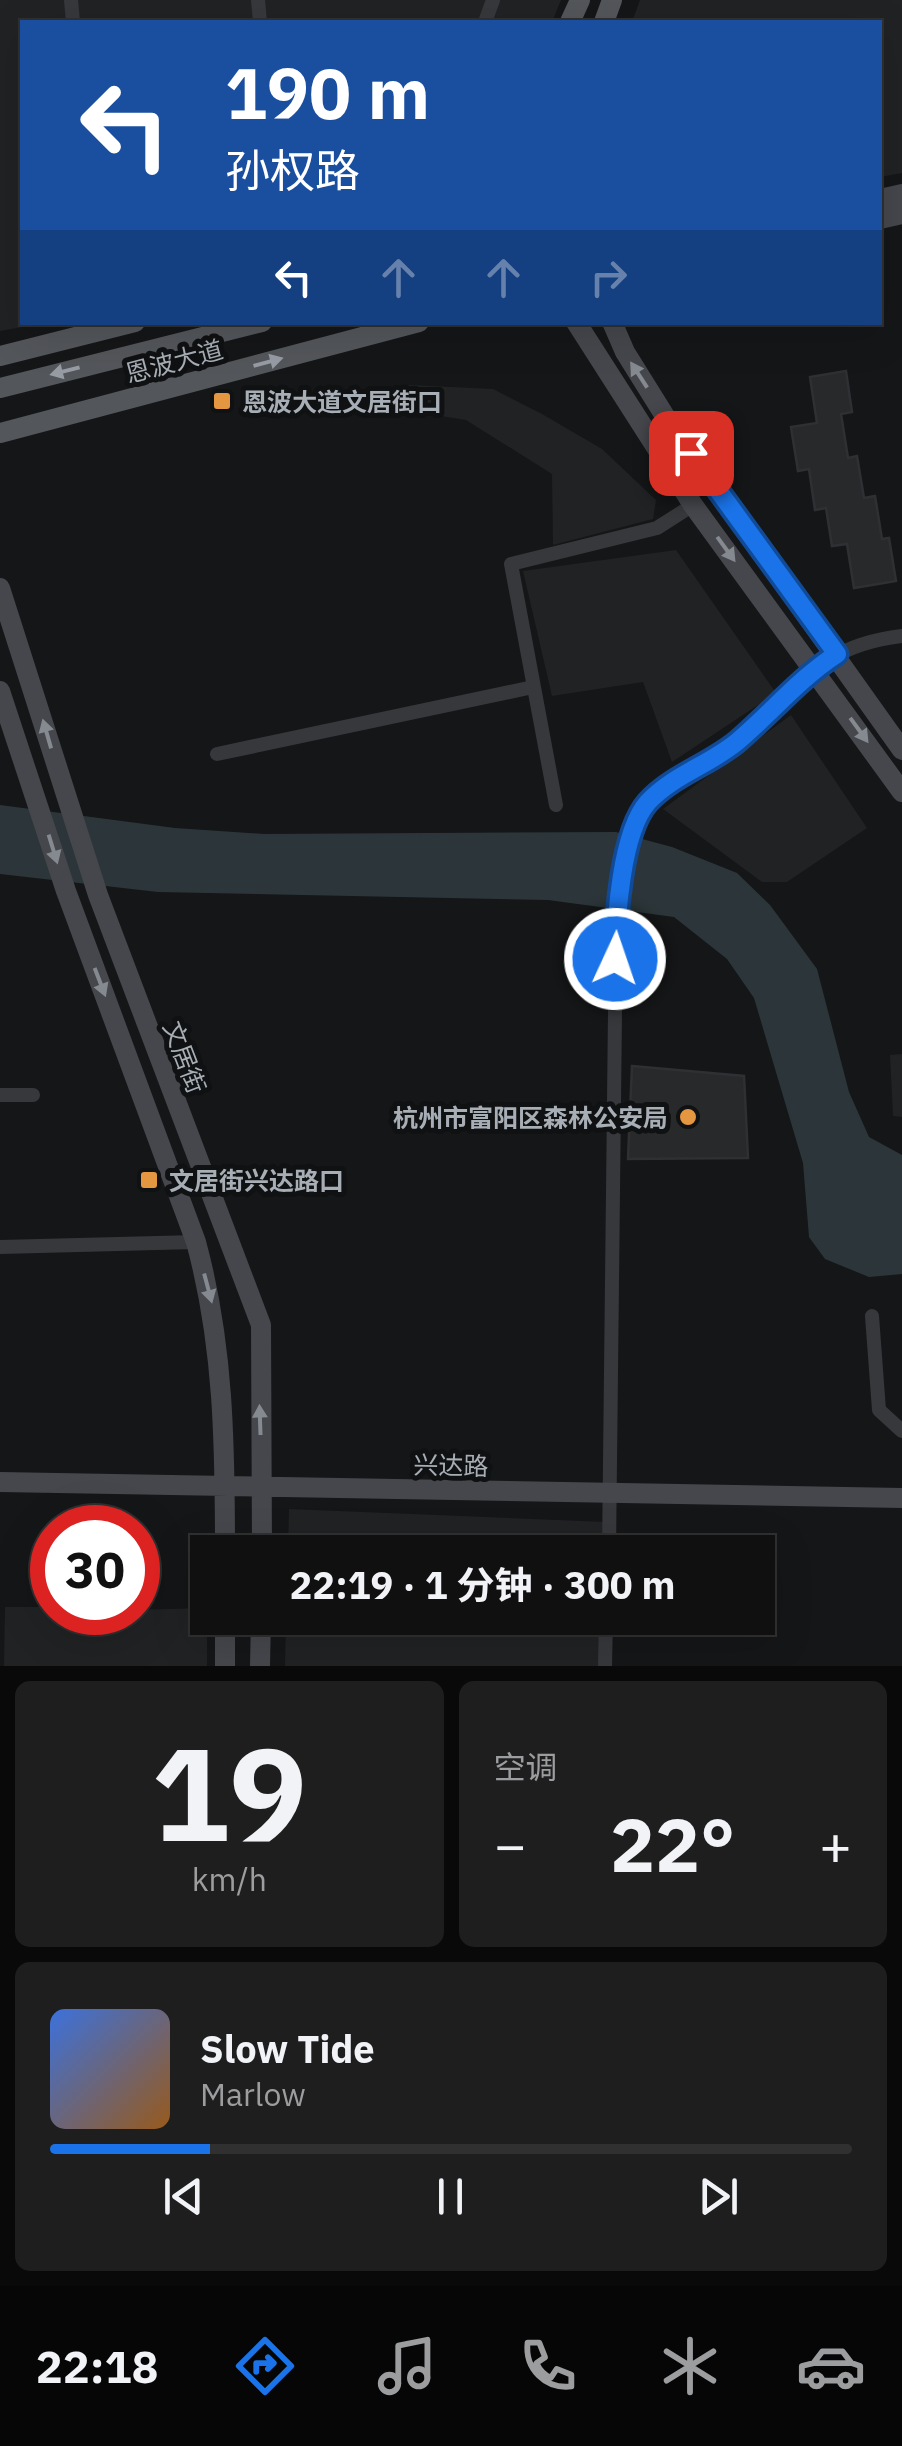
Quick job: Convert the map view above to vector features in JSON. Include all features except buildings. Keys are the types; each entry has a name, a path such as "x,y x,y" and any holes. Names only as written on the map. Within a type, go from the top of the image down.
{"main road":[{"name":"恩波大道","path":"0,388 250,325"},
{"name":"恩波大道","path":"0,433 408,325"},
{"path":"578,325 694,505 902,792"},
{"path":"613,325 624,352 668,421 902,750"},
{"path":"0,356 94,327"},
{"name":"文居街","path":"0,588 98,895 257,1308 261,1325 262,1535"},
{"path":"0,690 66,891 196,1242 220,1352 225,1535"},
{"name":"兴达路","path":"0,1482 902,1498"},
{"path":"225,1635 225,1666"},
{"path":"260,1666 261,1635"}],"street":[{"path":"556,805 511,564 657,528 694,505"},
{"path":"609,1535 616,921 634,825 647,803 736,743 814,668 861,640 902,636"},
{"path":"217,754 534,688"},
{"path":"0,1095 33,1095"},
{"path":"0,1247 196,1242"},
{"path":"872,1316 879,1410 902,1431"},
{"path":"605,1666 606,1635"}],"shaded area":[{"path":"0,0 561,0 553,20 20,20 20,325 33,325 0,331"},
{"path":"640,0 902,0 902,173 882,177 882,20 633,20"},
{"path":"408,385 493,389 542,414 602,449 656,500 653,519 553,545 552,474 466,420 429,414"},
{"path":"676,550 776,693 672,762 643,682 552,696 523,571"},
{"path":"791,715 867,828 787,882 762,882 663,809"},
{"path":"0,805 175,828 264,834 616,832 672,847 737,873 770,905 817,969 849,1092 869,1137 902,1155 902,1274 869,1277 825,1259 809,1237 803,1163 754,998 727,959 674,917 548,900 158,892 0,874"},
{"path":"902,1054 902,1117 893,1116 890,1055"},
{"path":"289,1509 606,1522 606,1535 288,1535"},
{"path":"5,1607 30,1607 30,1635 160,1635 160,1609 190,1608 190,1635 207,1635 207,1666 4,1666"},
{"path":"286,1635 603,1635 602,1666 285,1666"}],"place":[{"name":"恩波大道文居街口","path":"222,401"},
{"name":"杭州市富阳区森林公安局","path":"688,1117"},
{"name":"文居街兴达路口","path":"149,1180"}],"route":[{"path":"615,959 616,921 634,825 647,803 736,743 814,668 837,654 691,453"}]}
